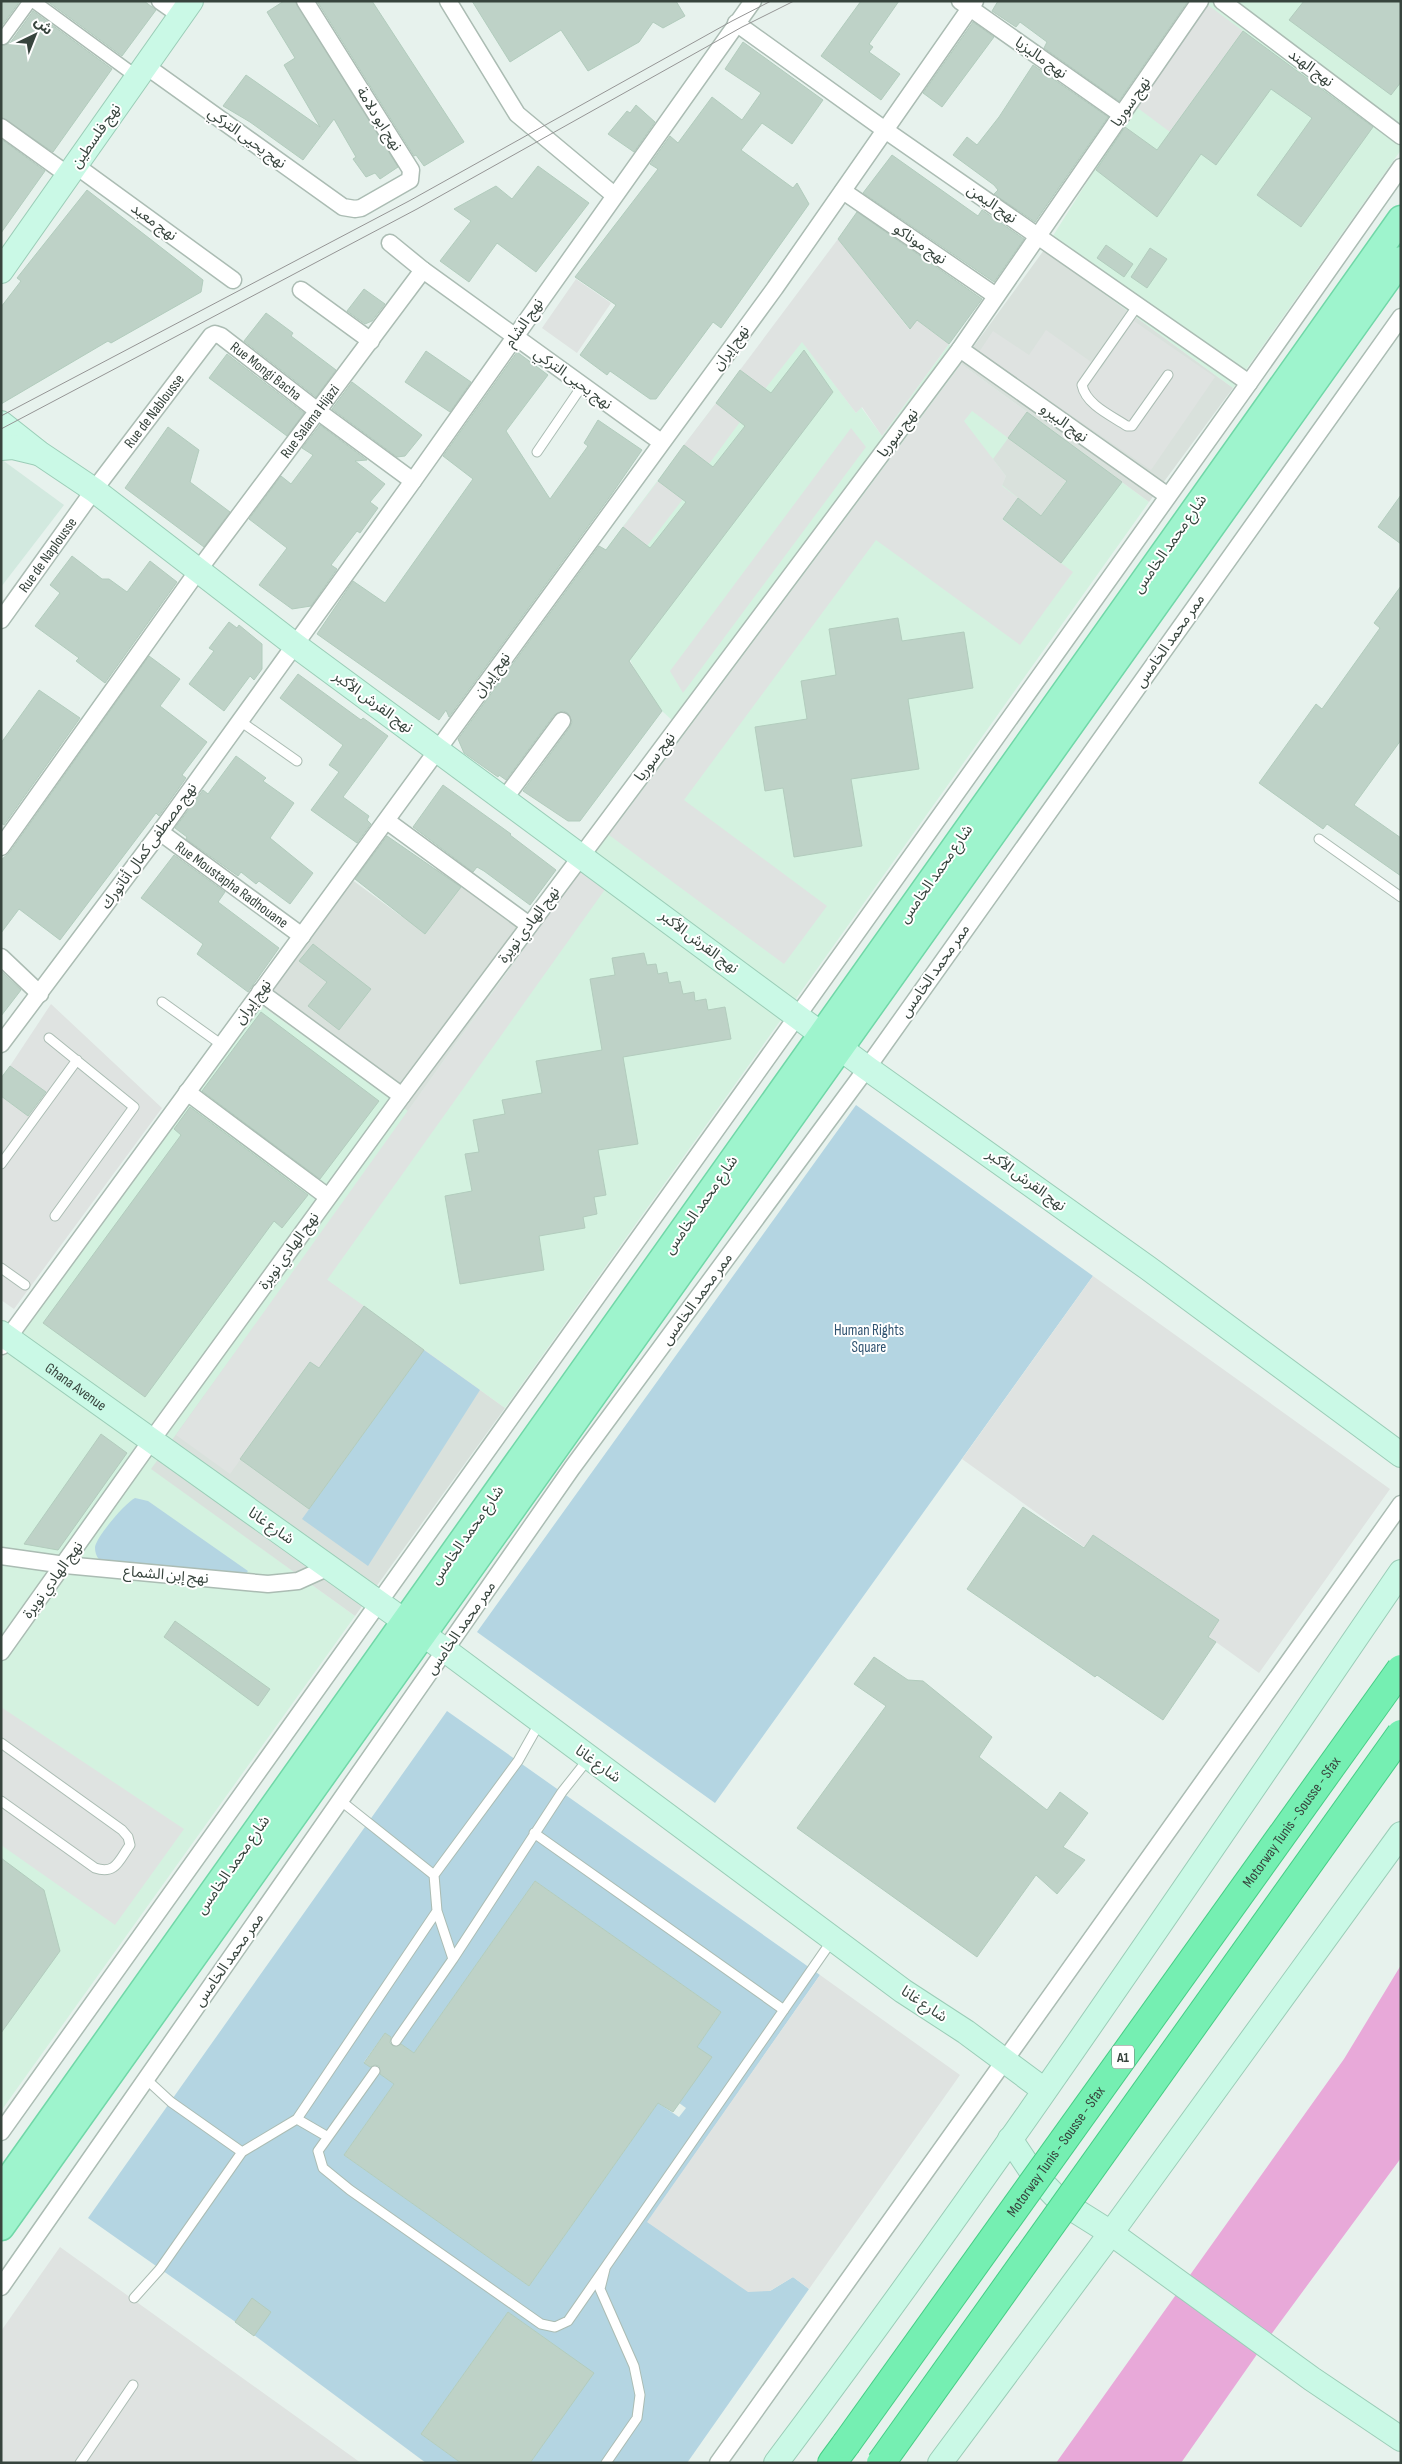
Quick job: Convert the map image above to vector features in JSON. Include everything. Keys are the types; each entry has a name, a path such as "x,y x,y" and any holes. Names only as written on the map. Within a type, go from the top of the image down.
{"highway":[{"name":"Motorway Tunis - Sousse - Sfax","path":"839,2454 1401,1669"},
{"path":"881,2463 1401,1734"}],"main road":[{"name":"نهج فلسطين","path":"1,271 185,8"},
{"name":"شارع محمد الخامس","path":"1,2227 414,1628 831,1040 1401,219"},
{"name":"شارع محمد الخامس","path":"831,1040 1401,260"},
{"name":"نهج القرش الأكبر","path":"1,423 39,453 94,490 197,572 295,645 582,855 867,1068 1148,1268 1401,1455"},
{"path":"1,448 13,447 39,453"},
{"name":"Ghana Avenue","path":"4,1340 151,1441"},
{"name":"شارع غانا","path":"151,1441 446,1650 903,1991 1044,2090"},
{"path":"776,2463 854,2360 1010,2139 1401,1572"},
{"name":"شارع محمد الخامس","path":"1,2190 414,1628"},
{"path":"940,2463 1111,2233 1401,1834"},
{"path":"1010,2139 1020,2156 1045,2188 1076,2213 1111,2233 1312,2379 1401,2439"}],"street":[{"path":"2,38 32,1 141,72"},
{"path":"160,1 185,8"},
{"name":"نهج ابو دلامة","path":"305,1 412,170 410,180 402,186 361,208 350,209"},
{"path":"448,1 517,114 614,195"},
{"name":"نهج الشام","path":"295,645 753,1"},
{"name":"نهج سوريا","path":"582,855 960,349 1200,1"},
{"name":"نهج الهند","path":"1222,1 1401,136"},
{"name":"نهج ماليزيا","path":"968,4 1122,115"},
{"name":"نهج إيران","path":"4,1340 387,821 661,442 775,288 885,130 968,4"},
{"name":"نهج اليمن","path":"736,23 885,130 1249,383"},
{"name":"نهج يحيى التركي","path":"141,72 343,207 350,209"},
{"name":"نهج معبد","path":"1,127 72,170 233,280"},
{"name":"شارع محمد الخامس","path":"1,2132 380,1604 1401,167"},
{"name":"نهج موناكو","path":"843,191 996,296"},
{"name":"نهج يحيى التركي","path":"390,243 423,270 661,442"},
{"name":"Rue Salama Hijazi","path":"1,847 197,572 423,270"},
{"path":"301,290 371,341"},
{"name":"ممر محمد الخامس","path":"1,2287 572,1468 867,1068 1401,317"},
{"name":"Rue Mongi Bacha","path":"215,334 222,336 318,412 413,481"},
{"name":"Rue de Nablousse","path":"94,490 211,336 215,334"},
{"name":"نهج البيرو","path":"960,349 1168,496"},
{"name":"Rue de Naplousse","path":"1,620 94,490"},
{"name":"نهج مصطفى كمال أتاتورك","path":"1,1044 160,832 295,645"},
{"path":"504,798 562,721"},
{"path":"387,821 529,925"},
{"name":"Rue Moustapha Radhouane","path":"160,832 302,936"},
{"name":"نهج الهادي نويرة","path":"1,1652 328,1197 582,855"},
{"path":"1,957 40,994"},
{"path":"260,992 402,1096"},
{"path":"187,1092 328,1197"},
{"path":"718,2463 1401,1504"},
{"name":"نهج إبن الشماع","path":"1,1556 64,1565 268,1584 298,1580 329,1566"}],"lane":[{"path":"1138,305 1082,385 1084,392 1096,405 1127,426 1132,426 1168,375"},
{"path":"537,452 582,386"},
{"path":"240,721 297,761"},
{"path":"1319,839 1401,897"},
{"path":"162,1002 222,1045"},
{"path":"49,1038 134,1107 55,1216"},
{"path":"1,1164 77,1060"},
{"path":"1,1268 25,1285"},
{"path":"453,1959 437,1911 434,1875 518,1761 540,1722"},
{"path":"1,1743 122,1830 130,1845 114,1868 104,1871 95,1868 1,1801"},
{"path":"396,2041 453,1959 534,1833 562,1792 589,1758"},
{"path":"341,1800 434,1875"},
{"path":"534,1833 784,2010"},
{"path":"134,2298 160,2270 242,2152 297,2118 437,1911"},
{"path":"375,2071 318,2151 323,2168 350,2190 541,2324 555,2327 568,2321 607,2262 834,1938"},
{"path":"146,2079 171,2102 242,2152"},
{"path":"297,2118 328,2137"},
{"path":"606,2463 637,2418 640,2395 634,2366 600,2289 607,2262"},
{"path":"80,2463 133,2385"}],"shaded area":[{"path":"1211,1 1401,1 1401,150 1233,388 1044,250 1135,106"},
{"path":"1208,5 1243,31 1170,132 1135,106"},
{"path":"838,239 909,329 917,320 949,344 882,436 862,407 856,413 802,342 765,389 740,370"},
{"path":"1044,250 1233,388 1149,502 1085,455 1041,516 1002,485 1006,476 993,459 1027,412 961,364"},
{"path":"576,279 611,303 577,353 542,328"},
{"path":"1134,321 1215,377 1151,470 979,352 993,331 1029,355 1046,330 1101,369"},
{"path":"777,322 802,341 856,413 861,407 882,436 949,344 961,364 1027,412 1041,515 1085,455 1149,502 505,1408 301,1261 152,1469 355,1616 1,2111 1,1360 258,1003 408,1110 580,870 609,835 685,732 662,711 642,683 582,567 600,557"},
{"path":"961,364 1027,412 1008,438 972,411 964,421 1006,476 1002,486 1018,498 1003,520 1073,572 1020,645 876,540 684,800 827,906 784,964 609,835"},
{"path":"716,403 740,422 709,464 684,445"},
{"path":"851,428 866,447 683,693 670,671"},
{"path":"1,459 64,505 1,587"},
{"path":"658,481 683,499 647,546 623,527"},
{"path":"442,860 537,929 408,1111 258,1003 351,879 401,916"},
{"path":"580,870 606,888 327,1280 364,1306 319,1368 310,1362 230,1474 176,1435"},
{"path":"51,1004 162,1108 14,1309 1,1300 1,1096 28,1116 46,1093 10,1066"},
{"path":"301,1261 505,1408 355,1616 151,1469"},
{"path":"1093,1276 1390,1489 1259,1673 962,1459"},
{"path":"1,1707 184,1829 115,1925 1,1845"},
{"path":"1401,1965 1401,2158 1267,2340 1181,2463 1056,2463 1344,2059"},
{"path":"820,1975 960,2075 809,2289 793,2277 770,2291 748,2292 647,2222"},
{"path":"60,2247 361,2463 1,2463 1,2331"}],"green space":[{"name":"Human Rights Square","path":"856,1105 1093,1276 715,1803 477,1632"},
{"path":"424,1350 480,1390 368,1566 302,1519"},
{"path":"135,1498 148,1501 248,1571 241,1580 101,1562 95,1552 97,1542 112,1520"},
{"path":"447,1711 820,1975 648,2222 748,2291 770,2291 793,2277 809,2289 687,2463 530,2463 593,2373 508,2312 421,2434 461,2463 426,2463 254,2335 88,2218","holes":["535,1881 721,2012 697,2047 711,2057 664,2092 686,2108 679,2117 658,2103 529,2286 344,2155 394,2084 364,2062 385,2033 414,2053"]}],"building":[{"path":"1,1 20,1 1,27"},
{"path":"47,1 144,1 156,10 122,56"},
{"path":"284,1 295,1 398,167 380,179 375,173 366,177 353,159 356,157 334,119 303,160 250,122 223,106 246,75 320,127 284,65 295,58 267,12"},
{"path":"317,1 372,1 464,142 424,166 416,155 414,156"},
{"path":"472,1 676,1 685,16 663,28 653,22 639,42 588,71 561,30 510,62"},
{"path":"861,1 899,1 869,44 873,47 869,52 900,74 881,100 821,56"},
{"path":"998,1 1188,1 1119,101 1044,48 1047,42 1020,22 1016,27 992,11"},
{"path":"1304,1 1401,1 1401,82 1391,95 1289,20"},
{"path":"33,11 112,69 53,152 1,117 1,46 10,43"},
{"path":"973,22 994,37 942,107 923,93"},
{"path":"1243,31 1373,127 1301,227 1257,195 1312,118 1271,89 1216,165 1201,154 1157,217 1096,170 1125,127 1157,150"},
{"path":"743,42 823,100 792,144 762,123 741,150 793,188 797,183 809,204 721,328 713,322 656,399 650,399 610,371 607,375 580,355 616,305 575,277 658,169 650,164 670,136 678,143 712,97 742,120 761,93 725,69"},
{"path":"1033,65 1108,117 1035,222 994,194 998,190 994,185 953,155 967,137 977,145 999,117"},
{"path":"636,105 655,122 634,152 608,134 627,111 630,113"},
{"path":"1,139 45,171 1,233"},
{"path":"892,155 978,216 982,210 1024,239 994,282 863,193"},
{"path":"538,166 589,203 536,272 497,243 469,282 440,261 471,221 454,209 496,186 512,199"},
{"path":"87,190 203,280 201,292 111,343 108,341 1,404 1,307 21,281 17,278"},
{"path":"857,212 982,299 949,344 917,320 910,329 838,239"},
{"path":"1106,245 1133,264 1124,277 1097,258"},
{"path":"1150,248 1167,259 1147,288 1131,277"},
{"path":"364,289 385,304 372,321 365,324 347,311"},
{"path":"266,313 293,333 291,336 336,370 316,397 244,341"},
{"path":"804,350 833,392 629,661 662,711 580,821 568,821 523,791 570,727 572,722 568,713 563,711 554,715 506,780 499,775 498,777 464,753 458,739 599,546 606,550 623,527 650,548 686,502 658,481 684,445 713,467 745,426 716,403 740,370 771,393"},
{"path":"426,351 471,382 450,412 405,382"},
{"path":"517,352 548,375 506,431 550,499 588,446 584,443 598,420 642,450 449,717 446,710 439,720 317,634 353,581 385,603 473,479 443,456"},
{"path":"227,354 304,413 287,436 209,378"},
{"path":"352,382 422,435 405,456 397,457 332,409"},
{"path":"1027,412 1122,482 1061,563 1003,519 1018,498 1041,516 1067,481 1008,438"},
{"path":"320,425 367,460 355,461 385,484 370,502 378,508 360,533 357,531 331,565 337,569 311,606 292,609 259,585 287,548 249,519 281,476 291,484 313,455 302,448"},
{"path":"168,427 199,450 190,482 230,512 204,547 125,488"},
{"path":"1401,495 1401,544 1378,527"},
{"path":"72,556 102,579 109,579 127,592 150,561 177,582 105,683 76,661 79,658 35,626 60,593 50,585"},
{"path":"1401,586 1401,740 1354,805 1401,838 1401,876 1327,824 1323,829 1259,783 1316,704 1322,709 1380,628 1374,623"},
{"path":"898,618 902,641 964,632 973,688 908,699 919,769 851,779 862,846 794,857 783,788 765,791 755,727 807,719 801,681 836,675 829,629"},
{"path":"229,622 237,628 239,625 262,644 262,669 254,680 250,676 224,711 189,684 214,651 209,648"},
{"path":"149,656 180,679 160,706 207,742 182,775 186,778 159,816 156,813 60,940 19,909 1,933 1,860 9,853"},
{"path":"298,674 361,720 363,718 388,736 343,797 369,816 367,820 371,824 357,843 311,810 339,772 329,765 343,745 280,698"},
{"path":"39,690 80,718 4,825 1,823 1,743"},
{"path":"236,756 266,778 263,781 294,803 270,838 313,873 290,904 259,881 256,884 241,872 238,876 186,839 187,837 175,828 203,790 208,794"},
{"path":"443,785 511,834 556,870 530,905 484,871 477,867 473,872 413,827"},
{"path":"387,836 461,887 425,934 355,879"},
{"path":"174,855 225,892 218,902 279,948 248,992 197,954 203,944 141,898"},
{"path":"313,944 371,989 339,1030 308,1006 327,982 299,961"},
{"path":"644,953 647,965 656,964 658,974 667,972 669,983 680,981 683,994 694,992 695,1001 706,999 708,1010 725,1007 731,1039 623,1057 638,1144 598,1150 606,1195 594,1197 597,1214 583,1217 585,1228 539,1236 544,1270 460,1284 445,1196 472,1191 465,1154 479,1152 473,1120 505,1114 502,1100 542,1093 536,1061 602,1050 590,979 615,975 612,958"},
{"path":"1,971 21,990 1,1016"},
{"path":"261,1012 379,1101 320,1179 202,1091"},
{"path":"10,1066 46,1092 28,1116 1,1096 1,1078"},
{"path":"190,1107 308,1195 282,1228 274,1221 145,1397 43,1323 181,1135 174,1129"},
{"path":"364,1306 424,1350 309,1509 240,1459 310,1362 319,1368"},
{"path":"101,1434 127,1453 58,1550 24,1544"},
{"path":"1023,1507 1084,1548 1093,1535 1219,1620 1208,1637 1216,1642 1163,1720 1097,1675 1095,1677 967,1589"},
{"path":"175,1621 270,1689 258,1706 164,1637"},
{"path":"874,1657 908,1680 923,1681 992,1737 979,1757 1047,1810 1060,1792 1088,1813 1063,1847 1085,1860 1057,1894 1036,1875 977,1957 797,1828 886,1706 854,1684"},
{"path":"1,1858 44,1890 60,1951 1,2033"},
{"path":"535,1881 721,2012 697,2047 712,2057 673,2112 658,2103 529,2286 344,2155 394,2084 380,2074 379,2066 370,2067 364,2063 385,2033 391,2037 390,2043 393,2046 401,2044 414,2053"},
{"path":"252,2298 271,2312 254,2336 235,2322"},
{"path":"508,2312 594,2373 530,2463 461,2463 421,2434"}],"tram line":[{"path":"1,416 409,201 771,1"},
{"path":"1,429 417,209 742,27 794,1"}]}
